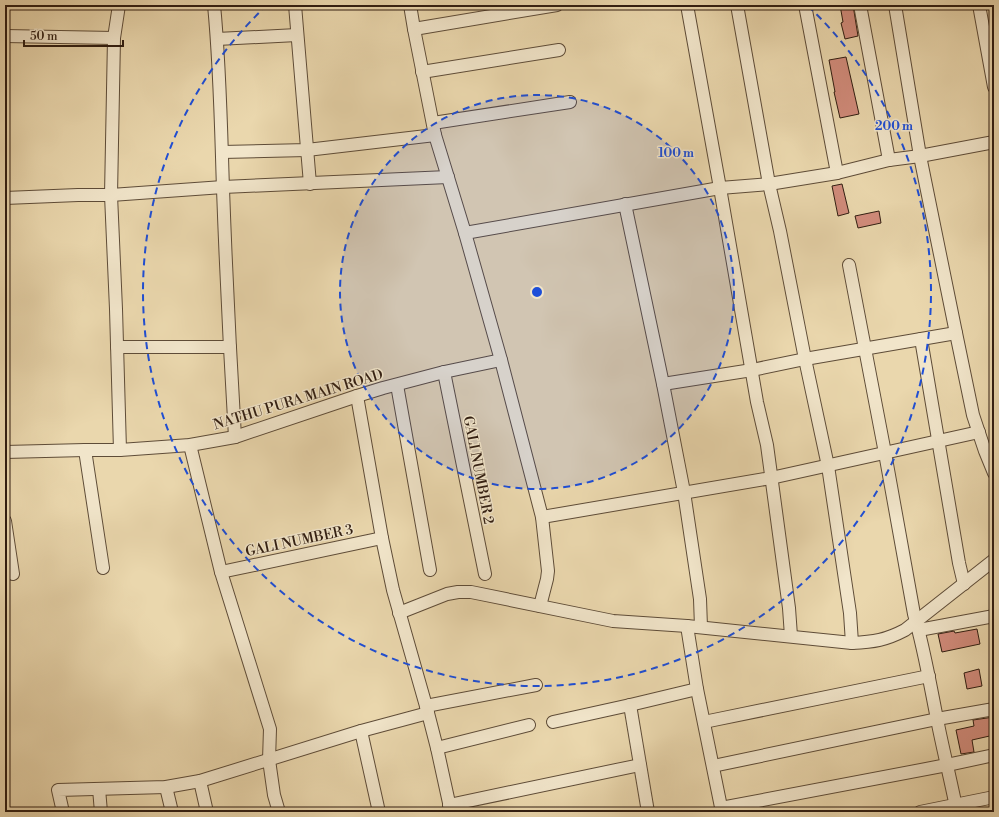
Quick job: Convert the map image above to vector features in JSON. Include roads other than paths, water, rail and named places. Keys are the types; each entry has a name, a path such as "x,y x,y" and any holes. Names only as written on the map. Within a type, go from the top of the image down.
{"street":[{"path":"119,5 114,38 111,195 120,450"},
{"path":"214,5 217,40 235,437"},
{"path":"294,5 310,184"},
{"path":"410,5 434,129 501,360 542,517 548,571 540,603"},
{"path":"414,29 557,5"},
{"path":"687,5 757,402 767,445 791,631"},
{"path":"737,5 769,184 828,466 852,639"},
{"path":"805,5 837,173"},
{"path":"860,5 889,160"},
{"path":"895,5 920,156 973,415 994,473"},
{"path":"979,5 994,87"},
{"path":"217,40 297,35"},
{"path":"5,36 114,38"},
{"path":"422,72 559,50"},
{"path":"222,152 307,150 434,129 570,102"},
{"path":"465,233 720,188 769,184 837,173 889,160 920,156 994,142"},
{"path":"5,198 111,195 223,187 448,177"},
{"path":"626,204 684,492 700,599 701,625"},
{"path":"850,265 911,600 957,808"},
{"path":"663,384 752,370 865,348 956,333"},
{"path":"921,339 963,581"},
{"path":"117,347 230,347"},
{"name":"NATHU PURA MAIN ROAD","path":"5,452 120,450 190,445 235,437 357,396 444,372 501,360"},
{"name":"GALI NUMBER 2","path":"444,372 485,574"},
{"path":"397,385 430,570"},
{"path":"357,396 392,590 427,709 450,808 640,766"},
{"path":"542,517 771,478 979,432"},
{"path":"190,445 221,572 270,729 269,760 274,795 279,812"},
{"path":"86,450 103,568"},
{"path":"5,521 12,574"},
{"name":"GALI NUMBER 3","path":"221,572 382,538"},
{"path":"398,610 447,594 470,592 540,603 613,621 791,631 873,642 892,637 905,630 963,581 994,560"},
{"path":"916,622 994,616"},
{"path":"687,626 697,689 722,810 994,755"},
{"path":"704,722 929,676"},
{"path":"63,812 58,790 166,787 200,781 427,709 536,685"},
{"path":"553,722 697,689"},
{"path":"630,705 646,812"},
{"path":"713,766 937,719 994,709"},
{"path":"437,748 529,725"},
{"path":"361,731 379,812"},
{"path":"200,781 207,812"},
{"path":"166,787 172,812"},
{"path":"99,790 101,812"},
{"path":"920,812 957,808 994,797"}]}
